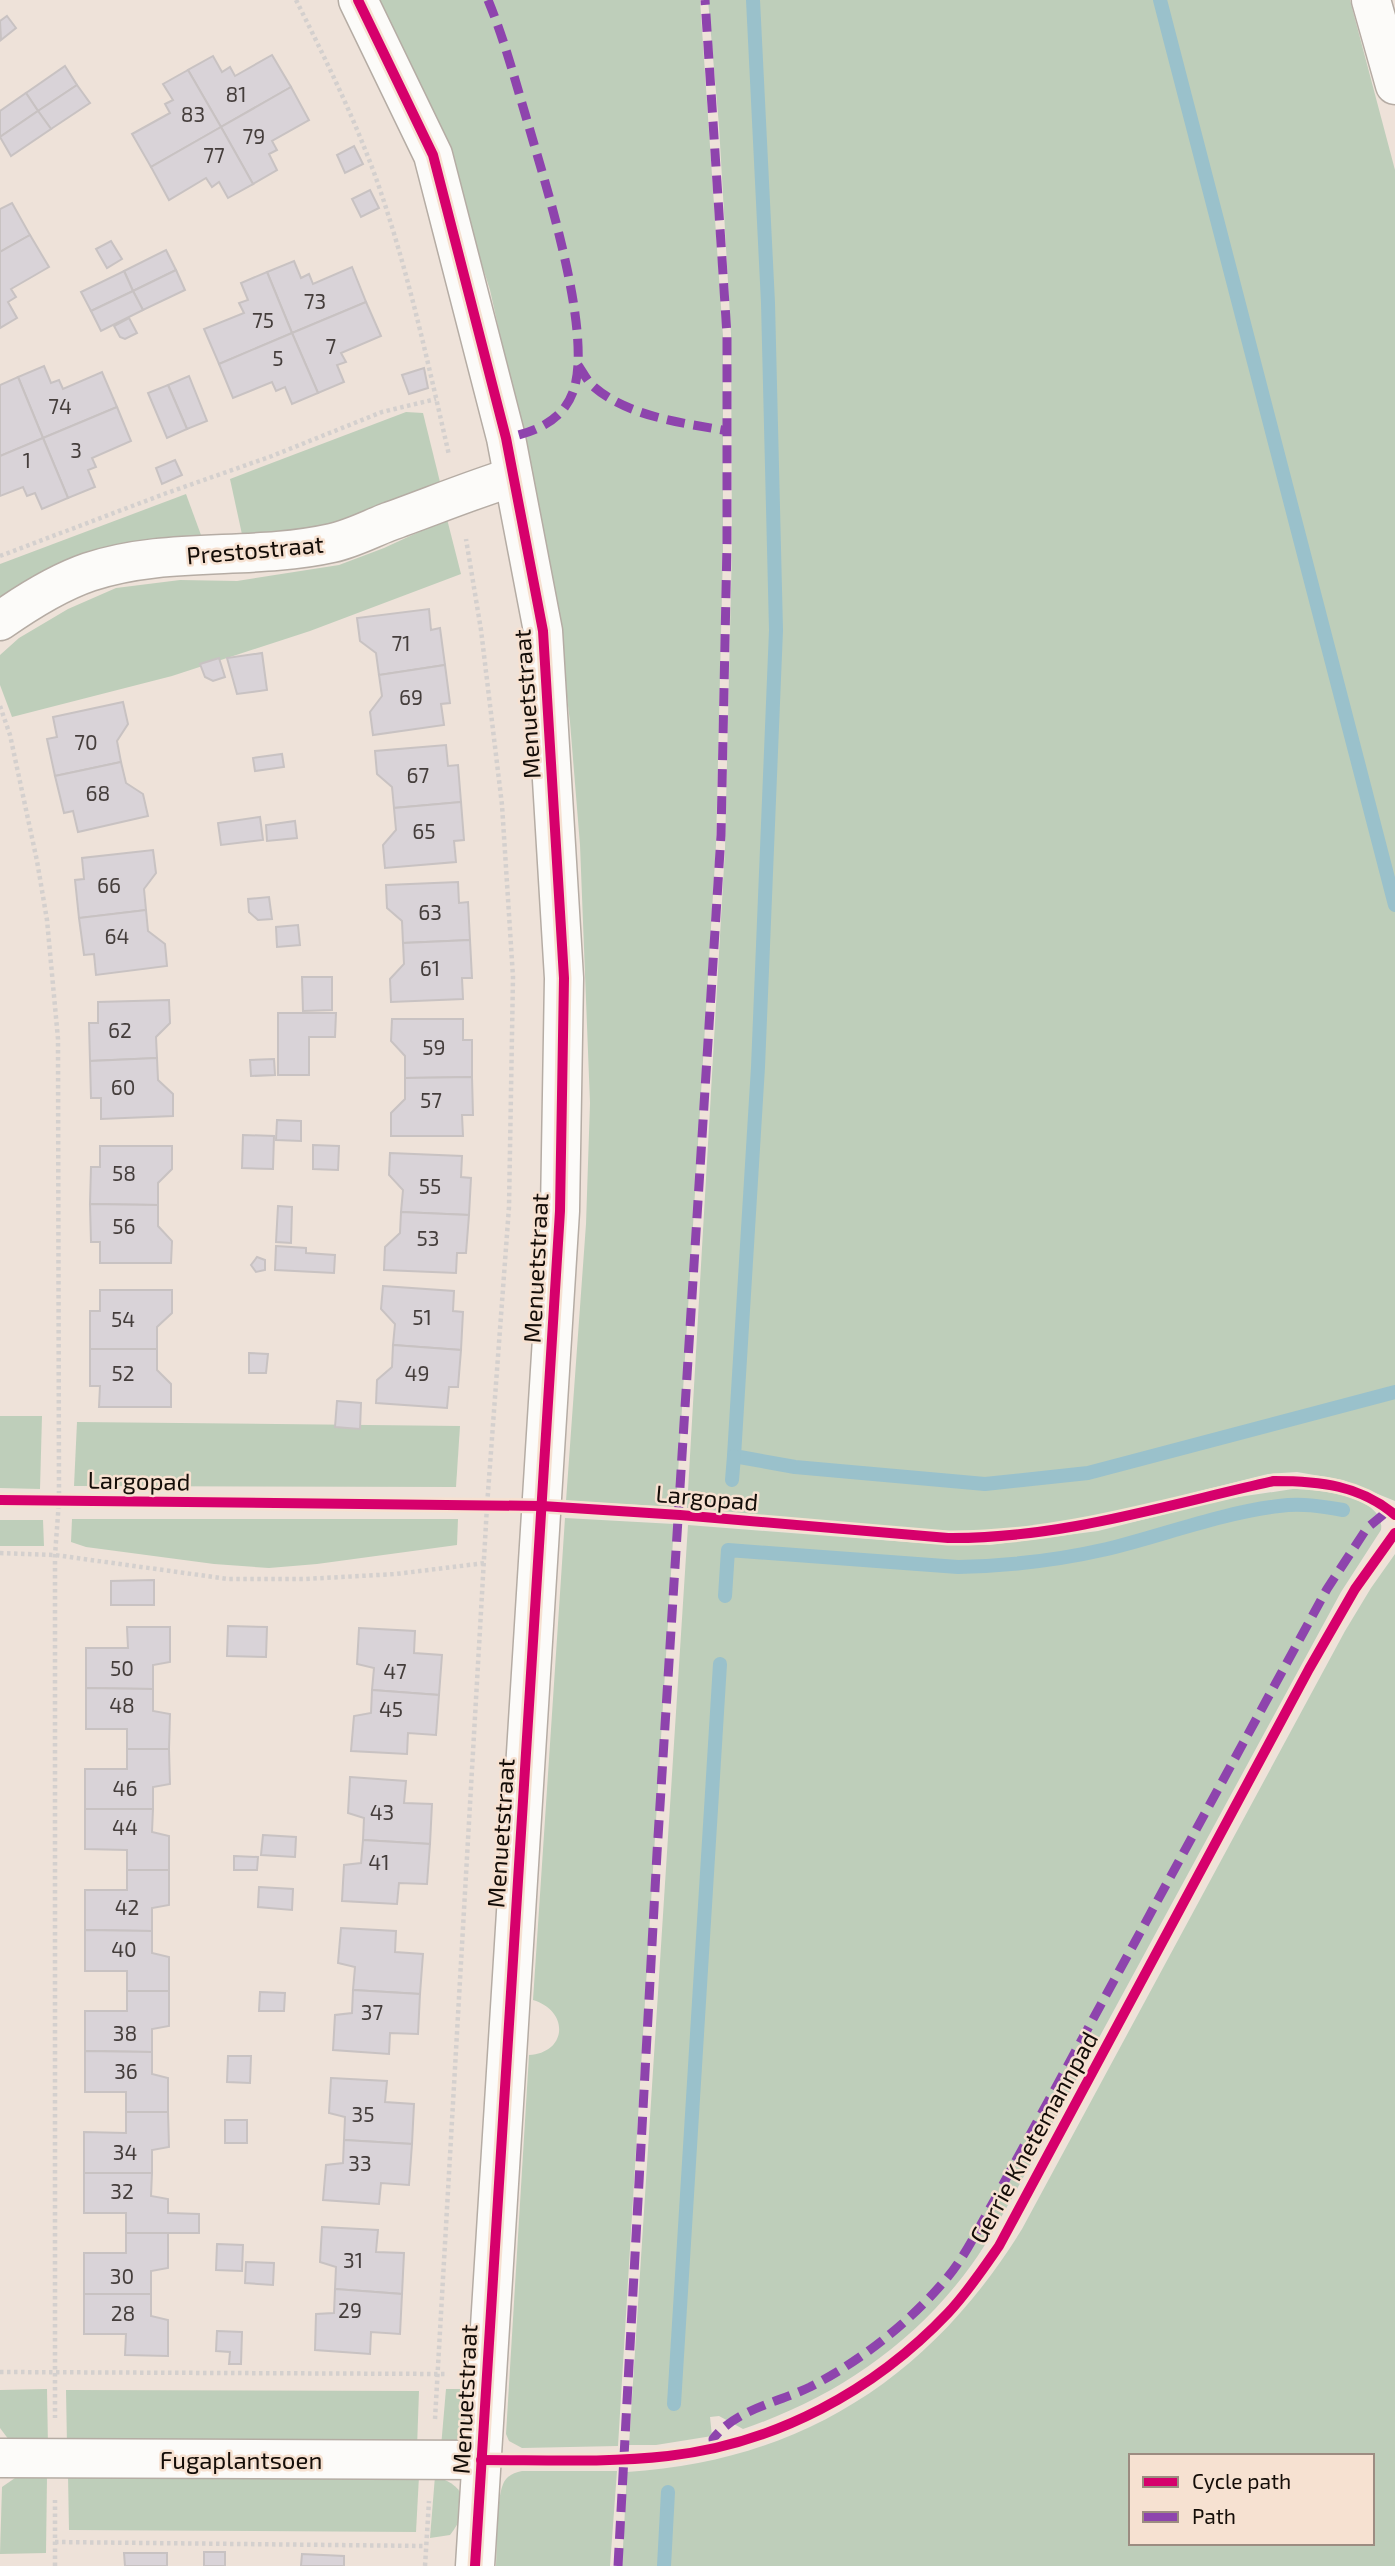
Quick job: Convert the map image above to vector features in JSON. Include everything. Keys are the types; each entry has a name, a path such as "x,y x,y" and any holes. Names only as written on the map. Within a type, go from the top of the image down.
{"main road":[{"name":"Menuetstraat","path":"358,0 433,155 471,295 513,477 543,631 564,978 560,1211 475,2566"},
{"path":"1371,0 1395,85"},
{"name":"Prestostraat","path":"0,621 33,598 88,572 134,562 189,555 261,552 334,543 458,494 513,477"},
{"name":"Fugaplantsoen","path":"0,2458 481,2460"}],"path":[{"path":"296,0 327,61 376,180 414,304 458,494 481,630 500,791 513,977 509,1207 486,1506 485,1563 425,2566"},
{"path":"0,556 272,456 382,412 436,399"},
{"path":"0,706 10,736 37,861 47,920 58,1039 53,1500 55,2566"},
{"path":"473,1505 542,1506"},
{"path":"0,1553 55,1555 228,1579 305,1580 383,1575 485,1563"},
{"path":"0,2372 486,2374"},
{"path":"55,2542 426,2546"}],"green space":[{"path":"379,0 700,0 723,336 723,551 716,845 676,1507 566,1501 586,1224 590,1103 580,845 558,621 522,434 490,290 438,127"},
{"path":"708,0 1350,0 1395,170 1395,1501 1343,1480 1297,1472 1268,1474 1104,1514 1004,1529 885,1529 687,1508 725,849 732,546 731,334 719,126"},
{"path":"406,412 423,413 440,482 335,531 243,539 230,479"},
{"path":"186,494 201,535 194,543 0,605 0,564"},
{"path":"447,519 461,574 310,631 172,676 12,717 0,685 0,655 19,638 68,609 116,588 180,580 237,581 339,565"},
{"path":"0,1416 42,1416 40,1489 0,1488"},
{"path":"77,1422 460,1426 456,1487 74,1486"},
{"path":"1293,1489 1333,1493 1362,1502 1380,1518 1381,1530 1341,1592 1012,2198 971,2266 942,2302 892,2348 837,2387 807,2403 743,2429 719,2416 710,2417 712,2436 656,2445 629,2445 688,1525 920,1543 990,1545 1098,1531 1225,1499"},
{"path":"565,1518 674,1524 618,2446 522,2448 509,2441 506,2434 529,2055 542,2053 551,2047 557,2040 559,2031 553,2013 545,2005 533,2000"},
{"path":"72,1519 458,1519 457,1545 269,1568 214,1564 86,1547 71,1542"},
{"path":"0,1520 43,1520 44,1546 0,1546"},
{"path":"1395,1554 1395,2566 622,2566 627,2472 690,2464 750,2450 805,2429 856,2402 903,2368 946,2328 986,2281 1022,2229 1345,1631"},
{"path":"47,2389 48,2447 9,2440 0,2428 0,2390"},
{"path":"446,2389 471,2389 468,2428 455,2444 441,2447"},
{"path":"66,2390 419,2391 417,2448 67,2445"},
{"path":"522,2471 617,2471 610,2566 496,2566 501,2489 507,2478"},
{"path":"68,2475 419,2476 416,2532 69,2530"},
{"path":"435,2476 455,2486 463,2500 463,2508 450,2535 430,2538"},
{"path":"47,2477 46,2553 0,2554 2,2487 15,2478"}],"building":[{"path":"7,16 16,28 1,40 0,21"},
{"path":"272,55 291,87 221,127 188,70 213,56 222,72 230,67 235,76"},
{"path":"65,66 77,85 38,111 26,93"},
{"path":"188,70 221,127 151,167 132,134 170,113 165,104 173,100 163,84"},
{"path":"77,85 90,103 51,129 38,111"},
{"path":"291,87 309,120 272,141 277,150 269,154 277,170 253,184 221,127"},
{"path":"26,93 38,111 0,137 0,111"},
{"path":"38,111 51,129 11,156 0,137"},
{"path":"221,127 253,184 228,198 219,182 212,187 206,178 169,200 151,167"},
{"path":"354,146 363,164 345,173 337,155"},
{"path":"370,190 379,208 361,217 352,199"},
{"path":"12,203 30,235 0,252 0,209"},
{"path":"30,235 49,267 11,289 16,297 8,302 17,318 0,328 0,252"},
{"path":"111,241 122,259 107,268 96,249"},
{"path":"166,250 176,270 133,291 124,271"},
{"path":"294,261 301,278 309,274 313,284 352,267 366,302 292,333 267,272"},
{"path":"176,270 185,290 143,310 133,291"},
{"path":"124,271 133,291 91,311 81,292"},
{"path":"267,272 292,333 219,364 204,329 244,313 239,303 248,300 241,283"},
{"path":"133,291 143,310 101,331 91,311"},
{"path":"366,302 381,336 341,353 346,362 337,365 344,382 318,393 292,333"},
{"path":"129,318 137,333 125,339 120,337 114,326"},
{"path":"292,333 318,393 292,404 285,387 276,391 272,382 233,398 219,364"},
{"path":"44,366 51,383 59,380 63,389 102,372 117,407 43,438 18,377"},
{"path":"424,368 428,388 409,394 402,375"},
{"path":"189,376 207,421 187,429 168,385"},
{"path":"18,377 43,438 0,456 0,385"},
{"path":"168,385 187,429 167,438 148,393"},
{"path":"117,407 131,441 92,458 96,467 88,470 95,487 68,498 43,438"},
{"path":"43,438 68,498 42,509 35,493 27,496 23,487 0,496 0,456"},
{"path":"175,460 182,475 162,484 156,468"},
{"path":"429,609 431,630 440,628 445,665 379,675 376,653 360,641 357,618"},
{"path":"262,653 267,690 237,694 227,658"},
{"path":"219,658 225,677 213,681 205,677 200,664"},
{"path":"445,665 450,703 441,704 444,725 373,735 370,712 382,696 379,675"},
{"path":"123,702 128,724 117,741 121,762 55,776 47,739 57,737 53,717"},
{"path":"446,745 448,766 458,765 461,802 394,808 392,787 377,774 375,751"},
{"path":"282,754 284,767 255,771 253,758"},
{"path":"121,762 126,783 143,794 148,816 78,832 73,811 64,813 55,776"},
{"path":"461,802 464,840 454,841 456,862 385,868 383,845 396,830 394,808"},
{"path":"260,817 263,840 221,845 218,823"},
{"path":"295,821 297,838 267,841 266,825"},
{"path":"153,850 156,873 144,889 146,910 79,918 75,880 84,879 82,858"},
{"path":"458,882 459,903 468,902 470,940 403,943 402,921 387,908 386,885"},
{"path":"269,897 272,919 258,920 249,912 248,899"},
{"path":"146,910 148,931 165,944 167,966 96,975 94,954 84,955 79,918"},
{"path":"298,925 300,945 277,947 276,927"},
{"path":"470,940 472,978 462,978 463,999 391,1002 390,979 404,964 403,943"},
{"path":"302,977 332,977 332,1010 303,1011"},
{"path":"169,1000 170,1023 156,1037 157,1058 90,1061 89,1023 98,1023 98,1002"},
{"path":"278,1013 336,1013 335,1037 309,1037 309,1075 278,1075"},
{"path":"392,1019 463,1019 463,1040 472,1040 472,1077 405,1078 405,1056 391,1041"},
{"path":"157,1058 158,1080 173,1094 173,1116 101,1119 101,1098 91,1098 90,1061"},
{"path":"274,1059 275,1075 251,1076 250,1060"},
{"path":"472,1077 473,1115 462,1115 463,1136 391,1136 391,1113 405,1099 405,1078"},
{"path":"277,1120 301,1121 301,1141 276,1140"},
{"path":"243,1135 274,1136 273,1169 242,1168"},
{"path":"313,1145 339,1146 338,1170 313,1169"},
{"path":"100,1146 172,1146 172,1169 158,1183 158,1205 90,1204 91,1167 100,1167"},
{"path":"390,1153 462,1156 461,1177 471,1178 469,1215 401,1212 403,1190 389,1175"},
{"path":"90,1204 158,1205 158,1226 172,1241 171,1263 100,1263 100,1242 91,1242"},
{"path":"278,1206 292,1207 291,1243 276,1242"},
{"path":"401,1212 469,1215 466,1253 457,1253 456,1273 384,1270 385,1247 400,1233"},
{"path":"276,1246 306,1248 306,1253 335,1255 334,1273 275,1270"},
{"path":"257,1257 265,1260 265,1270 256,1272 251,1265"},
{"path":"383,1286 454,1291 453,1311 463,1312 461,1350 393,1345 395,1324 381,1309"},
{"path":"100,1290 172,1290 172,1313 157,1327 157,1349 90,1349 90,1311 100,1311"},
{"path":"393,1345 461,1350 458,1387 449,1387 447,1408 376,1403 377,1380 392,1367"},
{"path":"90,1349 157,1349 157,1370 171,1384 171,1407 99,1407 100,1386 90,1386"},
{"path":"249,1353 268,1354 266,1373 249,1373"},
{"path":"337,1401 361,1403 360,1429 335,1427"},
{"path":"154,1580 154,1605 111,1605 111,1581"},
{"path":"228,1626 267,1627 266,1657 227,1656"},
{"path":"127,1627 170,1627 170,1662 153,1665 153,1689 86,1688 86,1648 128,1648"},
{"path":"359,1628 415,1631 414,1653 442,1655 439,1695 372,1690 374,1668 357,1664"},
{"path":"86,1688 153,1689 153,1711 170,1714 169,1749 127,1749 127,1729 86,1729"},
{"path":"372,1690 439,1695 436,1735 408,1733 407,1754 351,1751 354,1716 371,1713"},
{"path":"127,1749 169,1749 170,1784 153,1787 153,1809 85,1809 85,1769 127,1769"},
{"path":"350,1777 406,1781 404,1803 432,1804 430,1844 363,1840 364,1818 348,1813"},
{"path":"85,1809 153,1809 152,1832 169,1836 169,1870 127,1870 127,1850 85,1849"},
{"path":"263,1835 296,1837 295,1857 261,1855"},
{"path":"363,1840 430,1844 427,1884 399,1883 397,1904 342,1901 344,1865 361,1863"},
{"path":"234,1856 258,1857 257,1870 234,1870"},
{"path":"127,1870 169,1870 169,1905 152,1908 152,1931 85,1930 85,1890 127,1890"},
{"path":"259,1887 293,1889 292,1910 258,1907"},
{"path":"341,1928 396,1931 395,1952 423,1954 420,1994 353,1990 355,1967 338,1963"},
{"path":"85,1930 152,1931 152,1953 169,1957 169,1991 127,1991 127,1971 85,1971"},
{"path":"353,1990 420,1994 418,2034 390,2033 389,2054 333,2050 335,2015 352,2013"},
{"path":"127,1991 169,1991 169,2026 152,2029 152,2052 85,2051 85,2011 127,2011"},
{"path":"260,1992 285,1993 284,2011 259,2011"},
{"path":"85,2051 152,2052 152,2074 168,2078 168,2112 126,2112 126,2092 85,2092"},
{"path":"228,2056 251,2056 250,2083 227,2082"},
{"path":"331,2078 387,2081 385,2102 414,2104 412,2144 344,2140 345,2117 329,2113"},
{"path":"126,2112 168,2112 169,2147 152,2150 152,2173 84,2173 84,2132 126,2133"},
{"path":"225,2120 247,2120 247,2143 225,2143"},
{"path":"344,2140 412,2144 409,2185 381,2183 379,2204 323,2200 326,2165 343,2163"},
{"path":"84,2173 152,2173 151,2196 168,2199 168,2213 199,2214 199,2233 126,2233 126,2213 84,2213"},
{"path":"322,2227 378,2230 376,2252 404,2253 402,2294 335,2289 336,2267 320,2262"},
{"path":"126,2233 168,2233 168,2268 151,2271 151,2294 84,2294 84,2253 126,2253"},
{"path":"217,2244 243,2245 242,2271 216,2270"},
{"path":"246,2262 274,2263 273,2285 245,2283"},
{"path":"335,2289 402,2294 400,2334 371,2332 370,2354 315,2350 316,2314 334,2313"},
{"path":"84,2294 151,2294 151,2316 168,2320 168,2356 125,2355 126,2334 84,2334"},
{"path":"217,2331 242,2332 241,2364 229,2364 230,2352 216,2351"},
{"path":"204,2552 225,2552 225,2566 204,2566"},
{"path":"124,2553 167,2553 167,2566 125,2566"},
{"path":"302,2554 344,2556 344,2566 301,2566"}],"waterway":[{"path":"753,0 768,303 776,630 758,1067 734,1456 795,1467 985,1484 1088,1473 1395,1392"},
{"path":"1160,0 1395,905"},
{"path":"732,1480 734,1456"},
{"path":"725,1596 728,1550 958,1567 995,1565 1089,1553 1257,1509 1295,1505 1343,1510"},
{"path":"674,2404 720,1664"},
{"path":"664,2566 668,2492"}],"marked path":[{"path":"488,0 510,63 556,222 573,299 577,335 578,367 573,392 562,411 537,429 506,438"},
{"path":"618,2566 657,1853 721,835 727,544 727,335 705,0"},
{"path":"578,365 594,387 623,405 657,417 728,431"},
{"path":"714,2448 713,2439 733,2420 810,2387 866,2353 917,2310 954,2269 994,2201 1327,1589 1367,1528 1389,1510"}],"cycle path":[{"path":"358,0 433,155 506,438 543,631 564,978 560,1211 475,2566"},
{"name":"Largopad","path":"0,1500 542,1506 948,1538 990,1537 1072,1527 1274,1481 1323,1484 1353,1491 1368,1497 1395,1515"},
{"name":"Gerrie Knetemannpad","path":"481,2460 622,2460 708,2450 746,2440 784,2426 855,2389 888,2367 948,2313 999,2246 1309,1669 1355,1589 1395,1533"}]}
